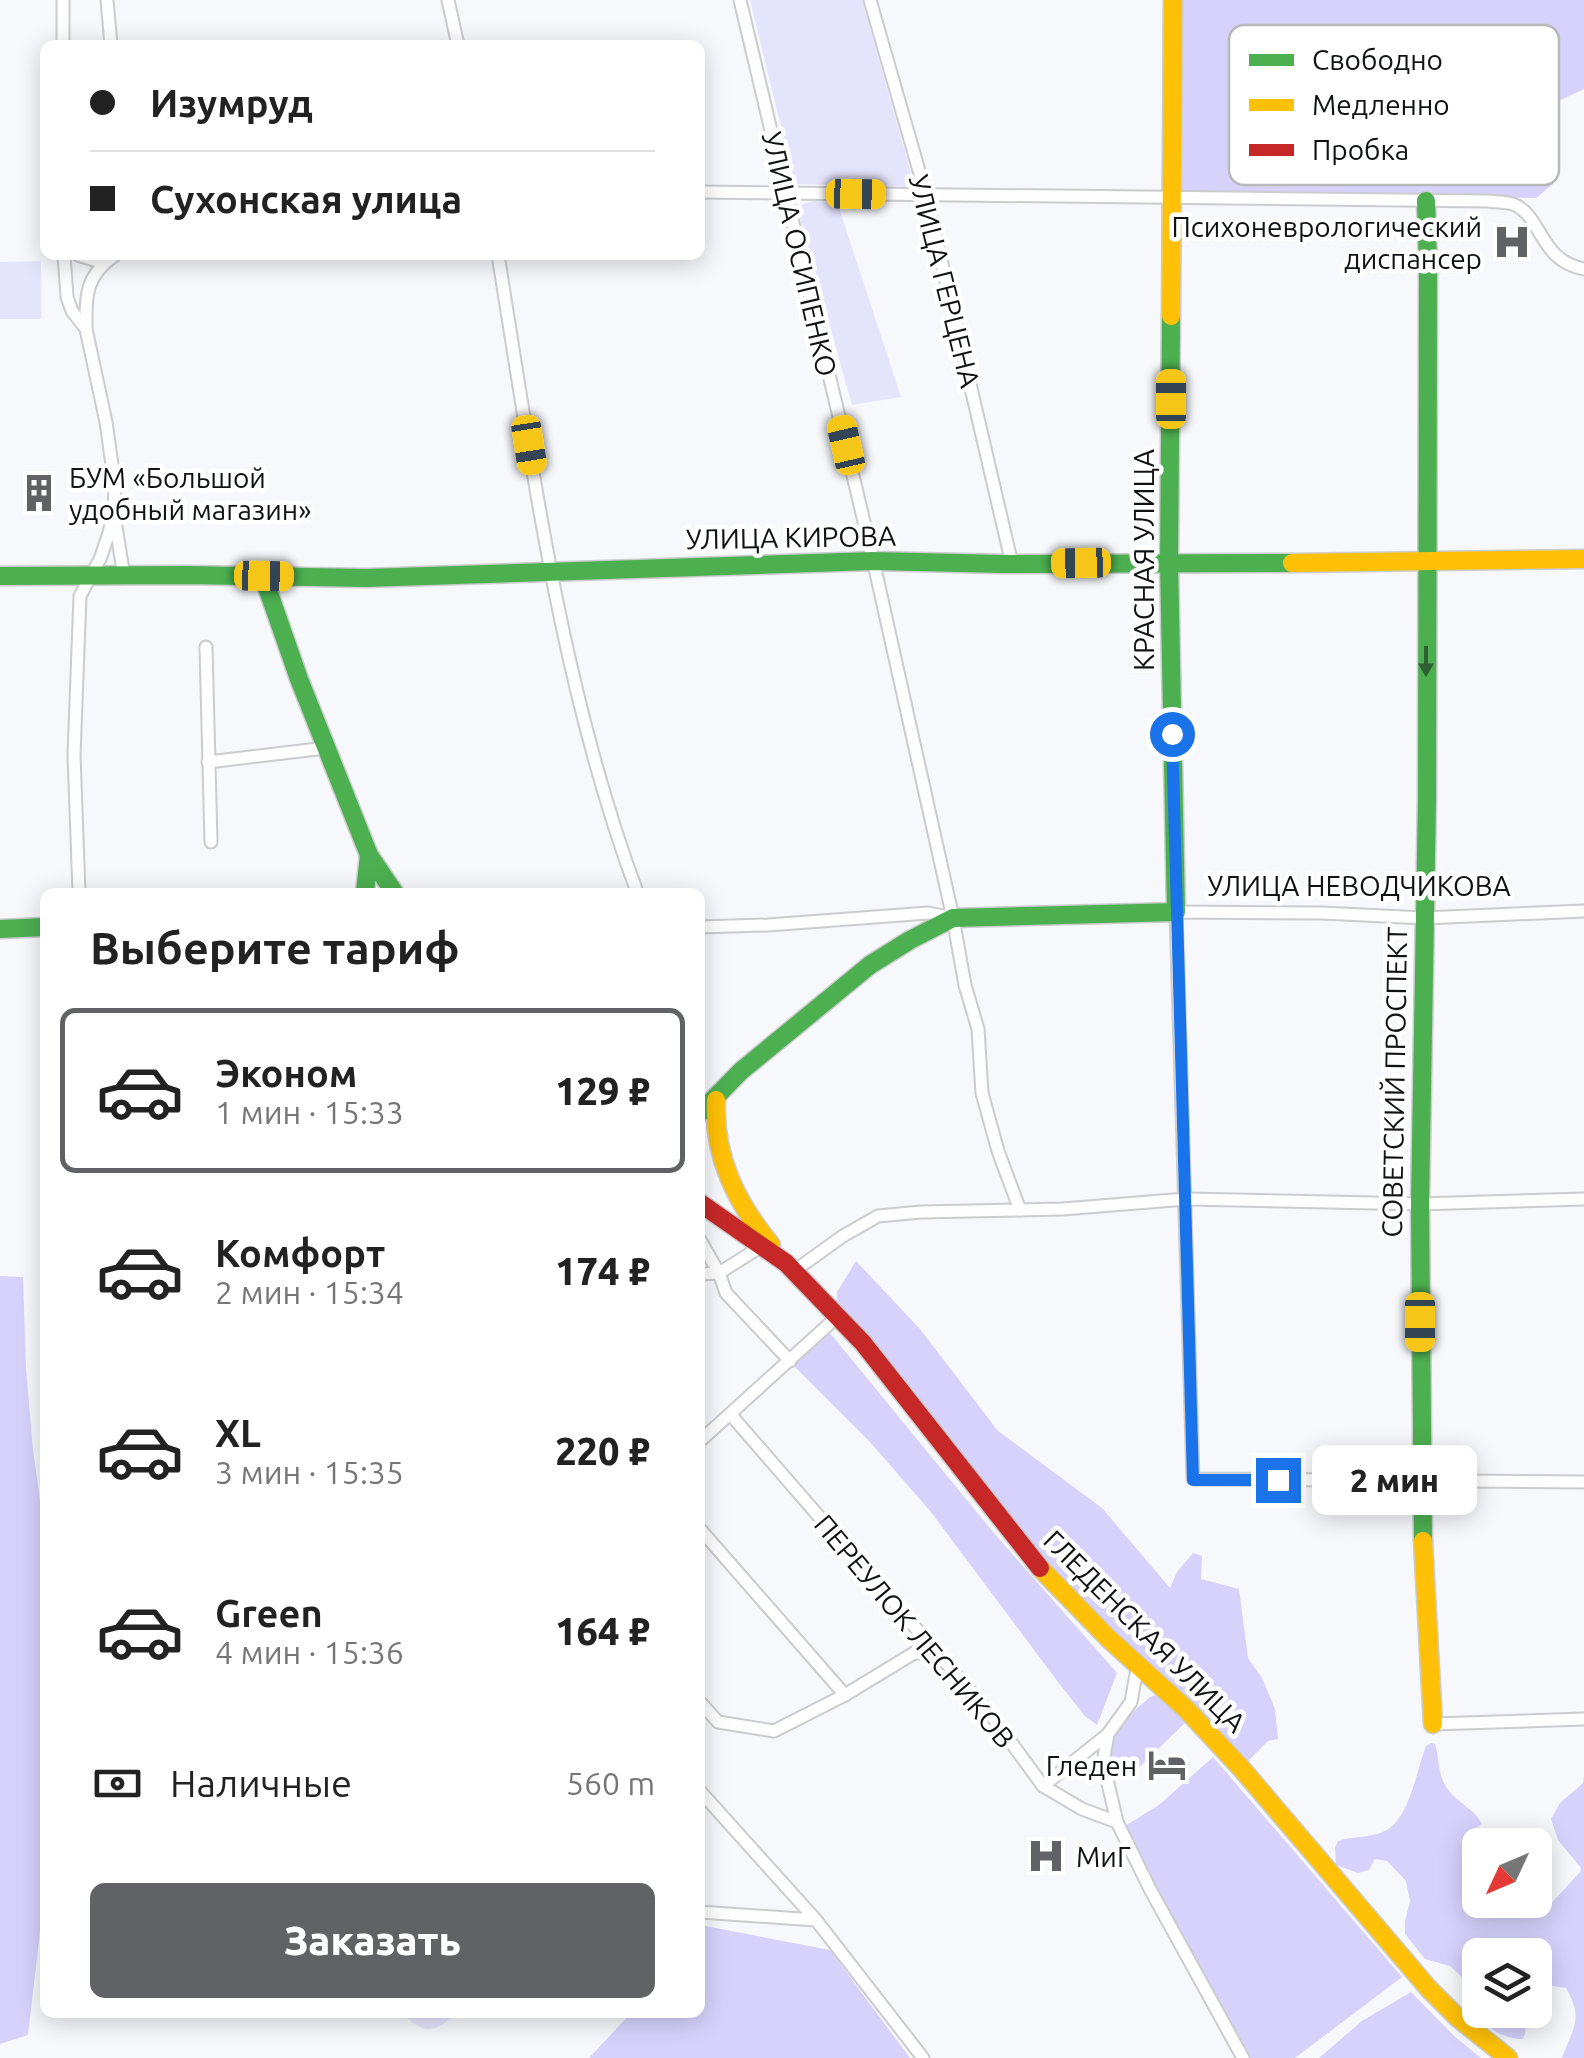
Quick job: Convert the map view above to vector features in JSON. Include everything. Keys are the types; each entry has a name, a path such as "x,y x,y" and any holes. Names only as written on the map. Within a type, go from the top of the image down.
{"main road":[{"name":"КРАСНАЯ УЛИЦА","path":"1173,0 1170,562 1176,912"},
{"name":"СОВЕТСКИЙ ПРОСПЕКТ","path":"1426,201 1421,1482 1434,1724"},
{"name":"УЛИЦА КИРОВА","path":"0,576 366,578 873,561 1426,563 1584,559"},
{"path":"264,576 299,679 369,854 391,888"},
{"path":"365,888 369,854"},
{"name":"УЛИЦА НЕВОДЧИКОВА","path":"705,1109 762,1053 870,966 953,918 1176,912"},
{"path":"0,929 40,927"},
{"path":"716,1100 714,1132 732,1185 748,1214 790,1267"},
{"name":"ГЛЕДЕНСКАЯ УЛИЦА","path":"705,1206 790,1267 838,1316 894,1380 1040,1568 1108,1638 1186,1708 1429,1989 1508,2058"}],"street":[{"path":"63,40 64,0"},
{"path":"107,0 111,40"},
{"path":"448,0 457,40"},
{"name":"УЛИЦА ОСИПЕНКО","path":"740,0 873,561 965,985 978,1029 982,1093 1020,1210"},
{"name":"УЛИЦА ГЕРЦЕНА","path":"870,0 926,195 1012,564"},
{"path":"705,192 1488,201 1513,204 1528,216 1555,255 1569,266 1584,270"},
{"path":"64,260 67,297 86,328"},
{"path":"79,888 74,755 80,596 103,551 116,486 86,328 86,294 100,266 109,260"},
{"path":"499,260 549,570 590,749 636,888"},
{"path":"114,510 124,576"},
{"path":"206,647 211,842"},
{"path":"208,762 326,748"},
{"name":"УЛИЦА НЕВОДЧИКОВА","path":"1176,912 1424,918 1584,911"},
{"name":"КРАСНАЯ УЛИЦА","path":"1176,912 1193,1480 1421,1482"},
{"name":"УЛИЦА НЕВОДЧИКОВА","path":"705,927 928,913 953,918"},
{"path":"790,1267 878,1216 921,1212 1186,1199 1420,1204 1584,1199"},
{"path":"705,1274 719,1273 762,1246"},
{"path":"705,1249 726,1294 790,1361"},
{"path":"705,1256 719,1273"},
{"path":"705,1437 838,1316"},
{"name":"ПЕРЕУЛОК ЛЕСНИКОВ","path":"732,1415 991,1715 1043,1786 1082,1809 1117,1822"},
{"path":"1421,1482 1584,1482"},
{"path":"705,1535 845,1696"},
{"path":"705,1708 718,1722 774,1731 845,1696 914,1653 937,1654"},
{"path":"1043,1786 1108,1734 1132,1702 1138,1662"},
{"path":"1434,1724 1584,1719"},
{"path":"1108,1734 1103,1763 1117,1822 1243,2058"},
{"path":"705,1797 816,1920 924,2058"},
{"path":"705,1912 816,1920"}],"shaded area":[{"path":"750,0 862,0 915,187 795,184"},
{"path":"1181,0 1584,0 1584,89 1559,101 1559,25 1229,25 1229,185 1552,185 1536,198 1180,192"},
{"path":"837,202 901,397 852,405 798,211 803,204"},
{"path":"41,261 41,319 0,319 0,262"},
{"path":"856,1261 920,1329 998,1431 1102,1508 1170,1588 1193,1553 1202,1556 1201,1579 1239,1589 1248,1658 1262,1678 1275,1709 1278,1739 1268,1741 1241,1768 1072,1602 838,1316 837,1292"},
{"path":"0,1276 23,1277 26,1369 40,1500 40,1932 28,2035 0,2044"},
{"path":"826,1328 993,1532 1117,1673 1097,1725 1061,1686 931,1512 869,1441 790,1362"},
{"path":"1157,1694 1186,1722 1131,1775 1103,1763 1108,1734"},
{"path":"1435,1744 1448,1790 1482,1824 1462,1828 1462,1918 1552,1918 1552,1902 1581,1868 1558,1840 1551,1819 1560,1803 1583,1783 1584,1776 1584,2058 1562,2058 1576,2016 1566,1988 1552,1986 1552,1938 1462,1938 1462,1977 1450,1966 1425,1959 1405,1934 1410,1901 1406,1881 1387,1861 1375,1859 1369,1870 1358,1873 1336,1865 1338,1841 1385,1831 1400,1816 1426,1746"},
{"path":"1213,1757 1402,1977 1295,2058 1248,2058 1125,1826 1159,1805"},
{"path":"705,1926 830,1950 910,2058 589,2058 626,2018 705,2018"},
{"path":"1411,1992 1481,2058 1319,2058 1362,2021"},
{"path":"408,2018 451,2018 435,2028 417,2025"},
{"path":"1491,2028 1526,2028 1523,2039"}],"traffic: fast":[{"path":"1423,1541 1420,1204 1427,798 1426,201"},
{"path":"705,1108 741,1071 870,965 953,918 1176,912 1169,562 1171,316"},
{"path":"0,576 366,578 873,561 1292,563"},
{"path":"263,576 369,855 391,888"},
{"path":"365,888 369,855"},
{"path":"0,929 40,927"}],"traffic: slow":[{"path":"1171,316 1173,0"},
{"path":"1292,563 1584,559"},
{"path":"716,1100 718,1140 729,1177 747,1212 771,1245"},
{"path":"1423,1541 1433,1724"},
{"path":"1040,1568 1108,1638 1186,1709 1241,1768 1429,1989 1508,2058"}],"traffic: jam":[{"path":"705,1206 786,1263 863,1343 1040,1568"}],"place":[{"name":"Психоневрологический диспансер","path":"1512,242"},
{"name":"БУМ «Большой удобный магазин»","path":"39,493"},
{"name":"Гледен","path":"1167,1765"},
{"name":"МиГ","path":"1046,1856"}],"route":[{"path":"1172,734 1193,1480 1278,1480"}]}
